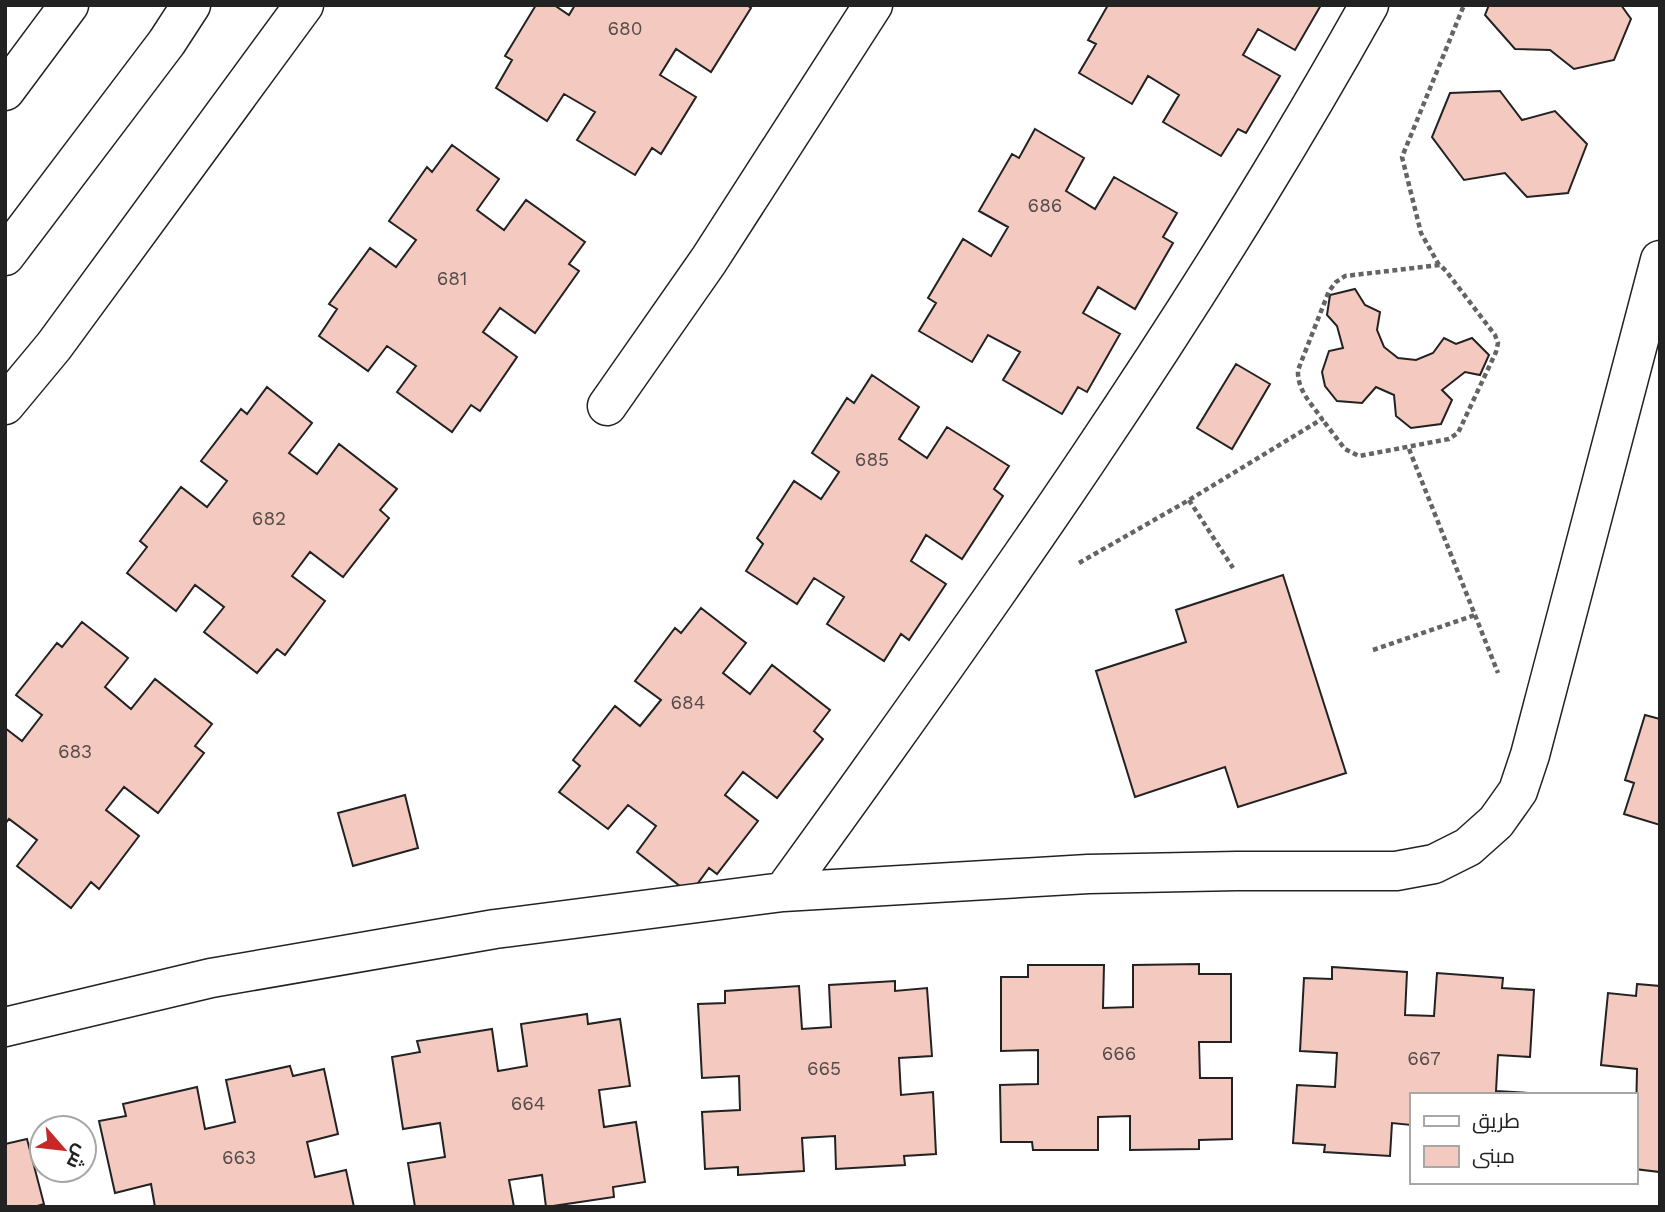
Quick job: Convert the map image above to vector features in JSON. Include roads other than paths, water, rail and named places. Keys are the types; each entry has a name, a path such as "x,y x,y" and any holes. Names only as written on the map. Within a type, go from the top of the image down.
{"street":[{"path":"5,90 69,5"},
{"path":"5,256 167,42 191,5"},
{"path":"5,405 54,346 304,5"},
{"path":"607,406 709,260 873,5"},
{"path":"783,892 932,687 1079,476 1217,260 1369,5"},
{"path":"5,1027 238,974 495,929 783,892 1087,874 1396,871 1434,864 1468,847 1496,822 1518,791 1530,755 1660,260"}]}
